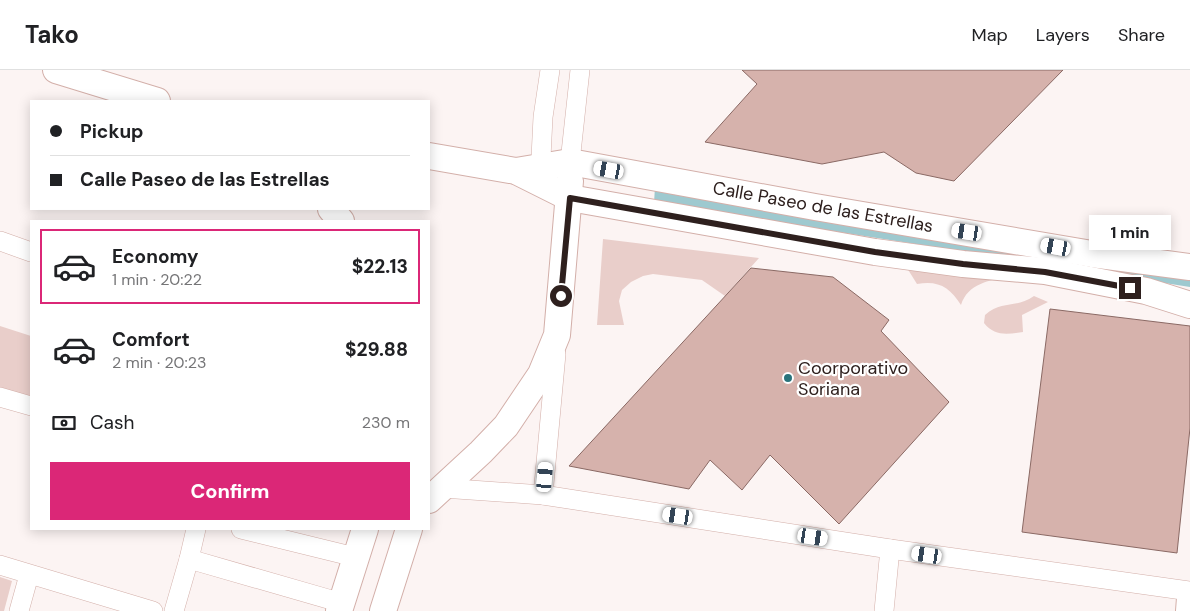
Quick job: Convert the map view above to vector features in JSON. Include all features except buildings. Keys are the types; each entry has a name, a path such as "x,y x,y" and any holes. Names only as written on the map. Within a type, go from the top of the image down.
{"street":[{"path":"56,70 154,100"},
{"path":"532,174 550,70"},
{"path":"543,495 570,198 570,162 580,70"},
{"name":"Calle Paseo de las Estrellas","path":"430,156 532,174 570,198 875,252 963,264 1045,272 1146,291 1190,305"},
{"name":"Calle Paseo de las Estrellas","path":"532,174 570,162 814,207 1092,254 1190,267"},
{"path":"332,210 340,220"},
{"path":"0,241 30,252"},
{"path":"435,494 481,452 515,413 541,374 557,335"},
{"path":"0,396 30,406"},
{"path":"435,494 543,495 890,550 1190,592"},
{"path":"174,611 190,559 196,530"},
{"path":"245,530 355,558"},
{"path":"190,559 340,607 364,530"},
{"path":"383,611 409,530"},
{"path":"884,611 890,550"},
{"path":"0,565 154,611"},
{"path":"19,611 29,575"},
{"path":"1189,611 1190,598"}],"shaded area":[{"path":"603,239 759,258 725,296 702,280 653,274 643,276 631,282 622,290 619,301 624,325 597,325"},
{"path":"902,260 1009,276 974,287 964,298 961,305 948,289 943,286 931,283 917,284"},
{"path":"1034,296 1048,302 1022,315 1023,332 997,333 984,323 985,315 991,310 1021,302"},
{"path":"0,326 30,336 30,398 0,387"},
{"path":"0,577 12,581 4,611 0,611"}],"water":[{"path":"655,187 1190,275 1190,287 654,203"}],"place":[{"name":"Coorporativo Soriana","path":"788,378"}],"route":[{"path":"561,296 570,198 875,252 963,264 1045,272 1130,288"}]}
